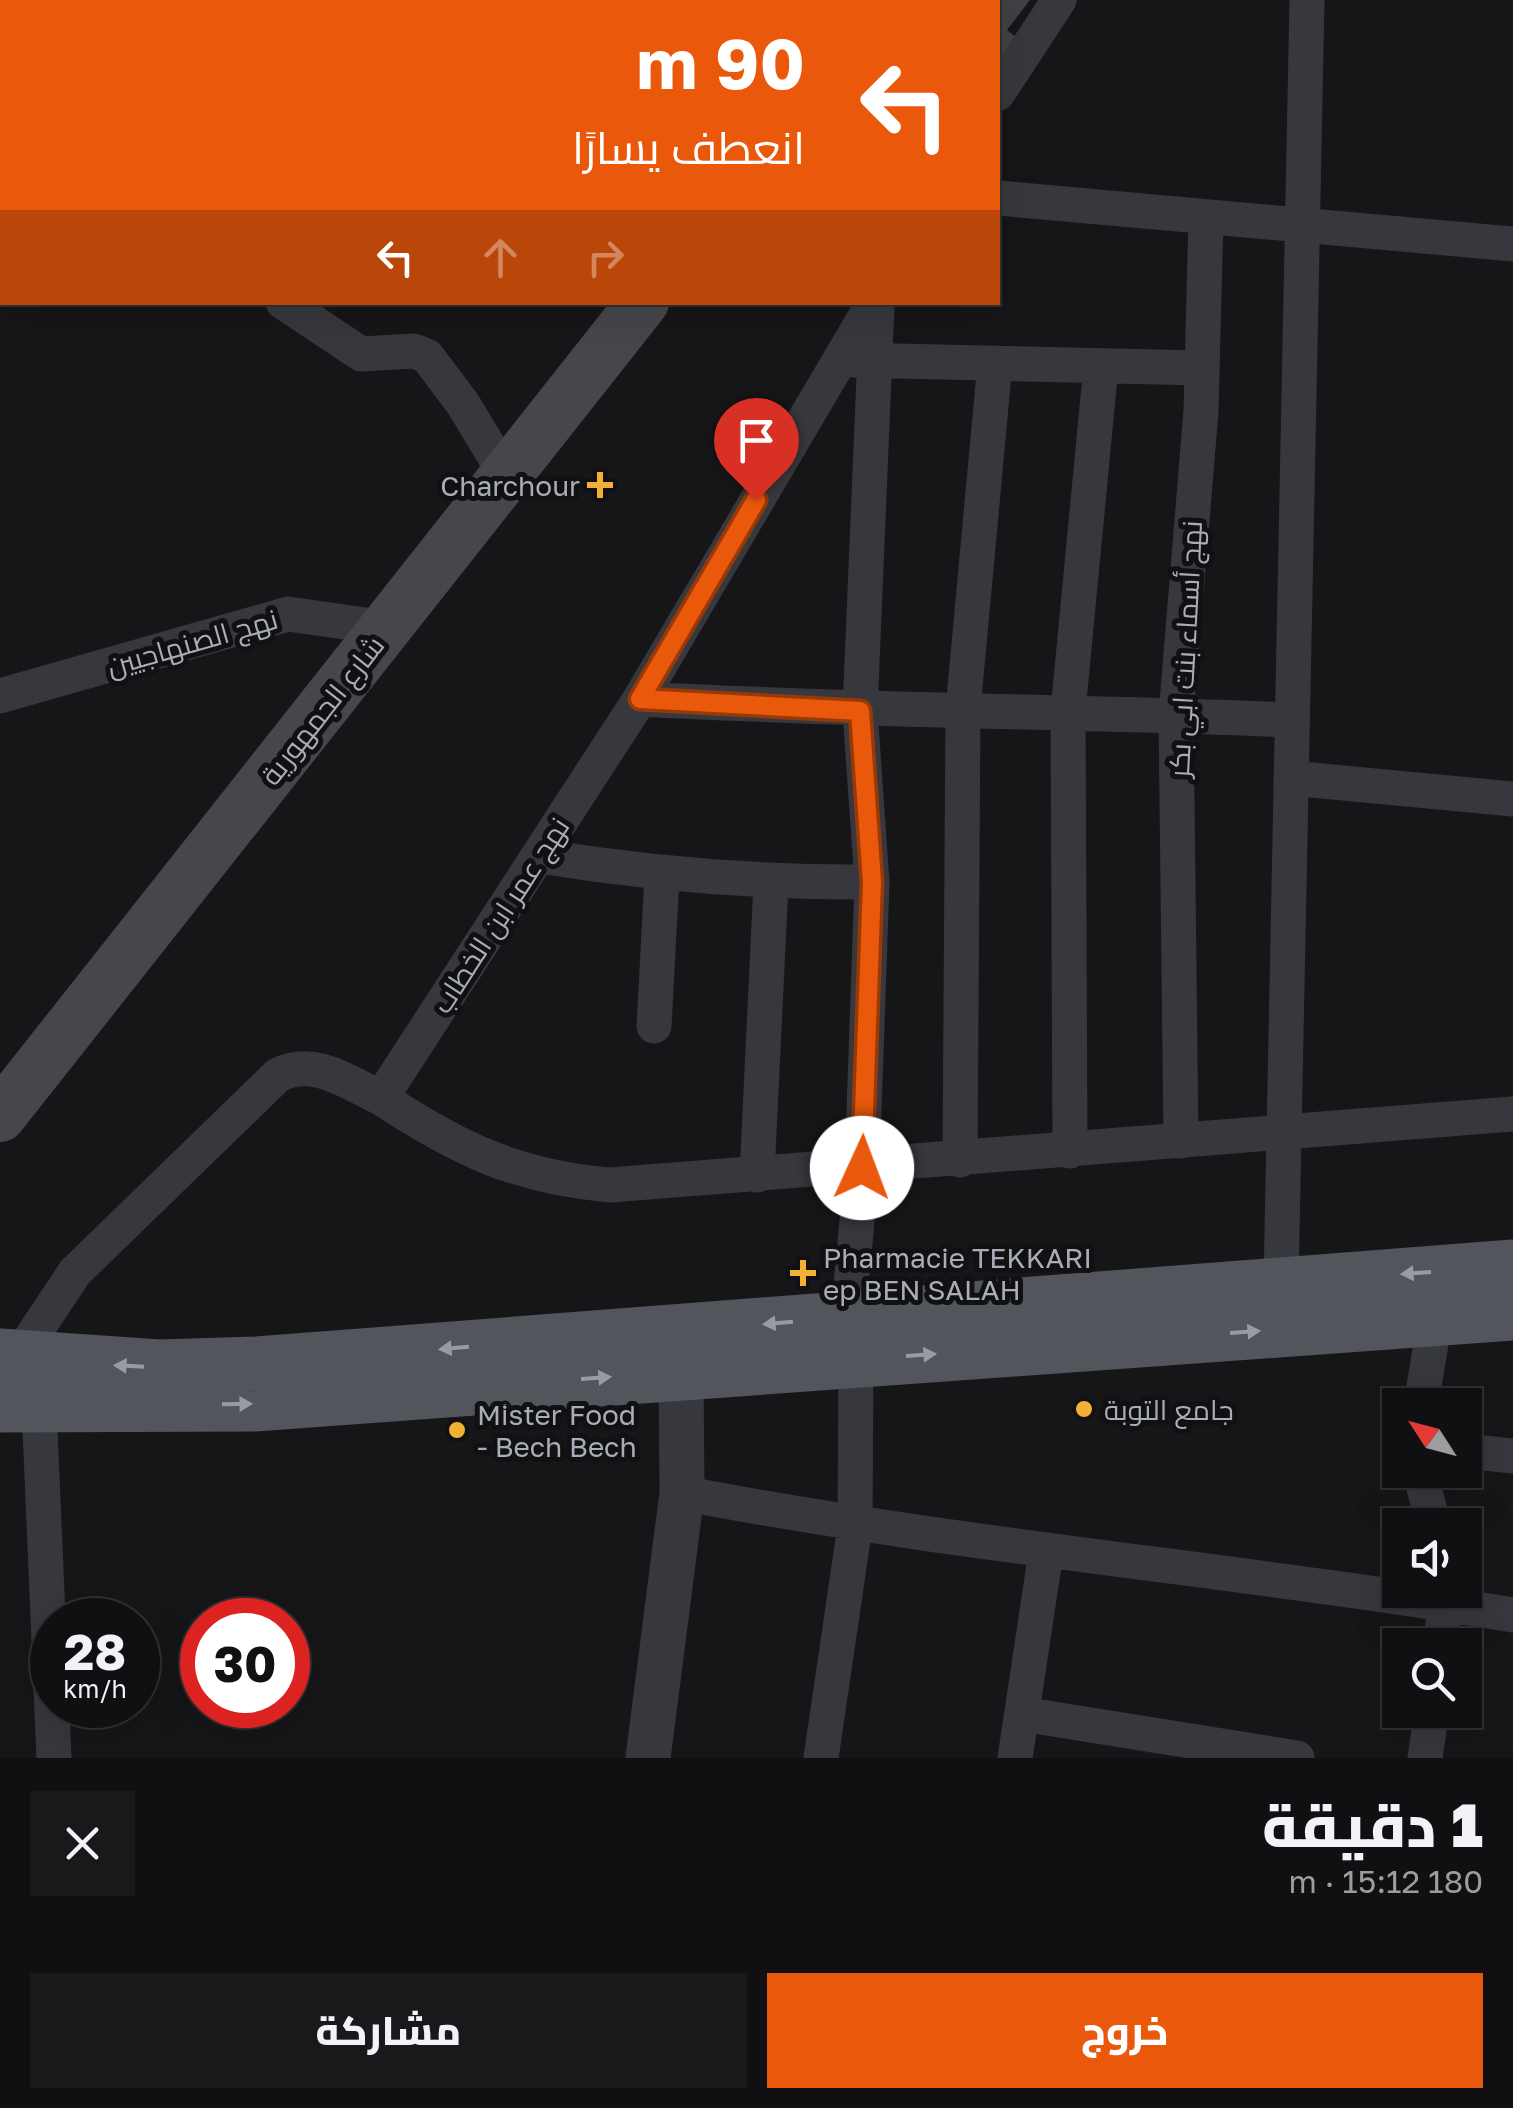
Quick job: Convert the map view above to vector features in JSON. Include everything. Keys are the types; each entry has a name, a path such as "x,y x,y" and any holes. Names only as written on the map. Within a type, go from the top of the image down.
{"main road":[{"name":"شارع الجمهورية","path":"0,1116 641,305"},
{"path":"14,1382 254,1404 681,1371 852,1338 1281,1282 1513,1267"},
{"path":"14,1382 159,1367 1513,1313"}],"street":[{"path":"1000,90 1058,0"},
{"path":"1281,1282 1307,0"},
{"path":"1000,198 1513,244"},
{"name":"نهج أسماء بنت ابي بكر","path":"1181,1141 1176,715 1202,368 1206,216"},
{"path":"287,305 360,354 414,351 427,356 463,404 507,477"},
{"name":"نهج عمر ابن الخطاب","path":"381,1098 858,360 875,305"},
{"path":"821,1758 855,1526 852,1338 872,882 860,711 858,360 1202,368"},
{"path":"960,1160 963,709 996,364"},
{"path":"1070,1151 1068,711 1100,366"},
{"name":"نهج الصنهاجيين","path":"0,696 288,614 387,628"},
{"path":"640,699 860,711 1068,711 1292,720"},
{"path":"1291,778 1513,799"},
{"path":"539,856 662,876 771,883 872,882"},
{"path":"654,1026 662,876"},
{"path":"757,1175 771,883"},
{"path":"54,1758 14,1382 75,1272 278,1075 296,1066 316,1068 381,1098 446,1140 532,1175 610,1184 862,1168 1513,1114"},
{"path":"1424,1388 1435,1319"},
{"path":"648,1758 682,1493 681,1371"},
{"path":"1482,1453 1513,1456"},
{"path":"682,1493 855,1526 1382,1589"},
{"path":"1015,1758 1046,1552"},
{"path":"1482,1606 1513,1614"},
{"path":"1022,1714 1296,1758"},
{"path":"1425,1758 1429,1728"}],"building":[{"path":"1000,0 1030,0 1007,30 1016,37 1000,59"}],"place":[{"name":"Charchour","path":"600,485"},
{"name":"Pharmacie TEKKARI ep BEN SALAH","path":"803,1273"},
{"name":"جامع التوبة","path":"1084,1409"},
{"name":"Mister Food - Bech Bech","path":"457,1430"}],"route":[{"path":"756,500 640,699 860,711 872,882 862,1168"}]}
